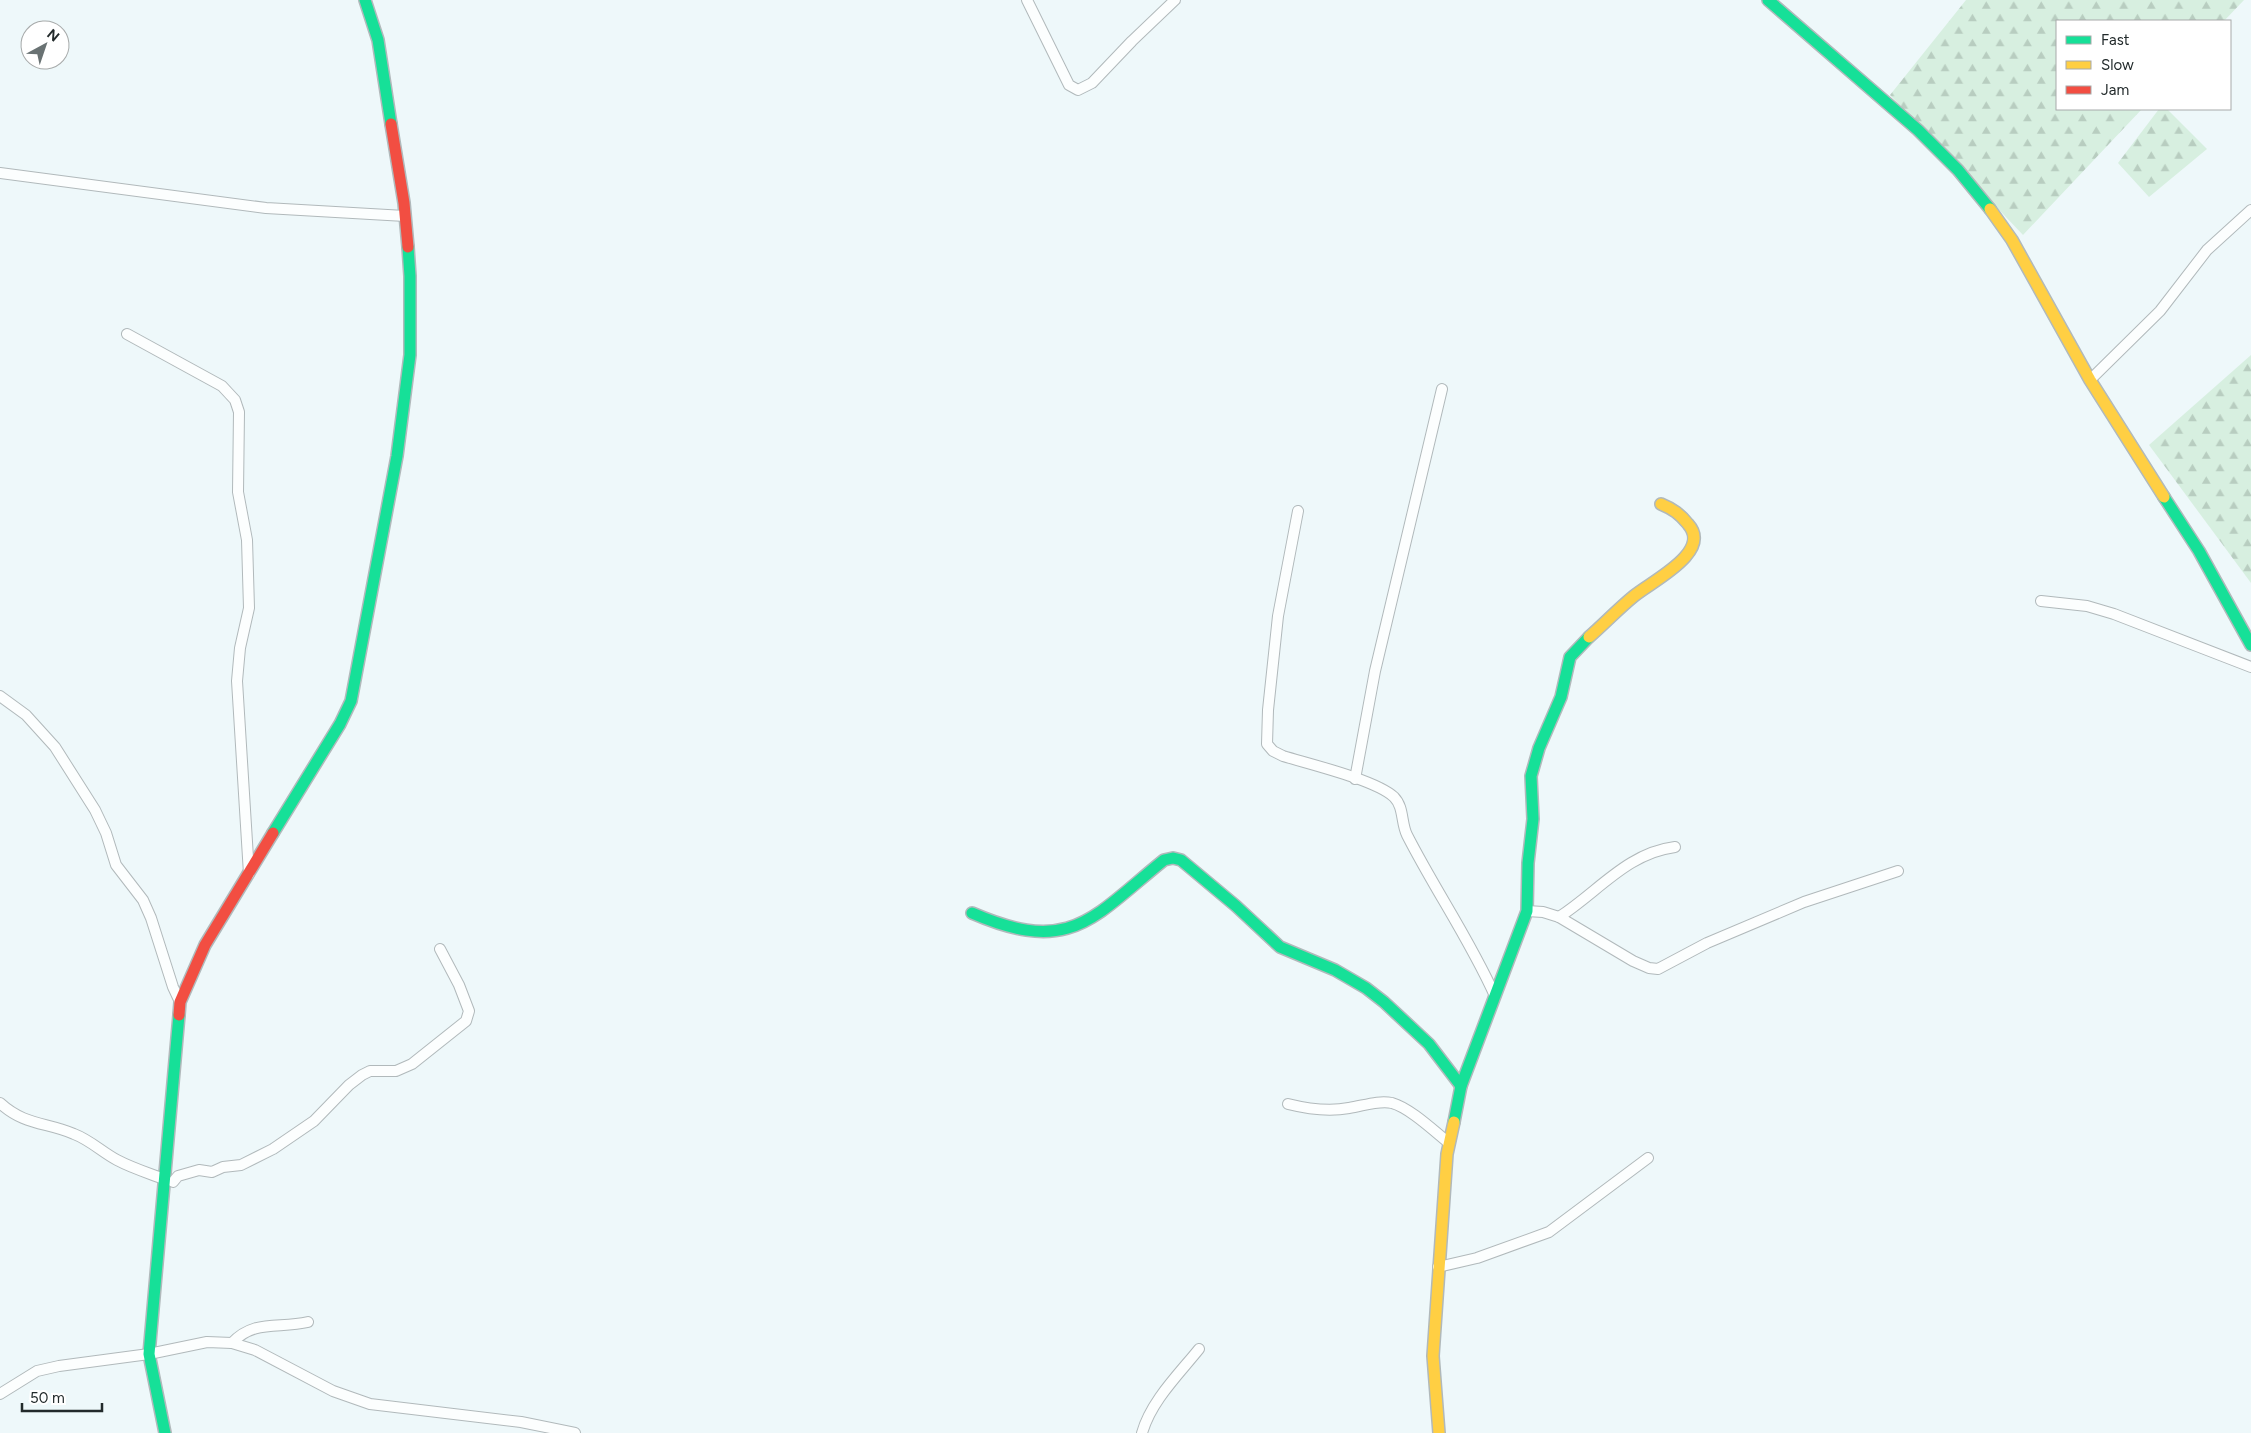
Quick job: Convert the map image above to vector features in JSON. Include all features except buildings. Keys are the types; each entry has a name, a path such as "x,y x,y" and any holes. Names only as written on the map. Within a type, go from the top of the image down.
{"street":[{"path":"165,1433 149,1354 168,1181 180,1002 205,945 340,724 351,701 397,456 410,354 410,276 405,216 378,40 365,0"},
{"path":"1027,0 1069,85 1078,90 1092,83 1132,40 1175,0"},
{"path":"1768,0 1918,130 1958,170 1986,202 2012,240 2090,380 2200,551 2251,645"},
{"path":"0,174 266,208 405,216"},
{"path":"2090,380 2160,311 2207,250 2251,210"},
{"path":"127,334 222,386 230,392 239,412 238,492 247,540 249,608 240,648 237,681 249,875"},
{"path":"1356,779 1375,671 1442,389"},
{"path":"1438,1433 1433,1356 1438,1267 1449,1143 1462,1086 1527,911 1528,863 1533,819 1530,776 1539,748 1561,697 1570,658 1576,649 1634,596 1681,562 1690,553 1695,542 1692,529 1678,512 1662,504"},
{"path":"1298,511 1278,616 1268,710 1267,744 1272,751 1283,756 1356,779 1386,791 1396,800 1401,810 1406,833 1470,944 1496,996"},
{"path":"2041,601 2087,606 2114,614 2251,667"},
{"path":"0,696 26,715 49,740 95,810 106,833 116,864 143,900 151,918 173,987 180,1002"},
{"path":"1559,917 1585,899 1629,863 1649,852 1675,847"},
{"path":"972,913 998,925 1017,930 1039,932 1072,928 1095,917 1164,860 1172,858 1182,860 1280,947 1335,970 1366,988 1384,1002 1429,1044 1462,1086"},
{"path":"1527,911 1543,912 1559,917 1633,961 1649,968 1658,969 1707,943 1804,902 1898,871"},
{"path":"0,1103 6,1109 34,1124 72,1132 94,1144 116,1160 168,1181 199,1170 212,1172 223,1167 242,1165 273,1149 314,1121 349,1085 362,1075 370,1071 396,1072 412,1064 466,1022 469,1011 459,985 440,949"},
{"path":"1288,1104 1321,1110 1348,1109 1381,1102 1391,1103 1407,1110 1449,1143"},
{"path":"1438,1267 1477,1258 1549,1232 1648,1158"},
{"path":"232,1343 242,1333 255,1327 286,1326 308,1322"},
{"path":"0,1394 37,1372 59,1366 149,1354 207,1342 232,1343 255,1350 333,1391 370,1404 540,1430 575,1433"},
{"path":"1142,1433 1153,1409 1163,1394 1200,1349"}],"green space":[{"path":"1966,0 2244,0 2225,20 2056,20 2056,110 2141,110 2023,235 1890,95"},
{"path":"2158,110 2168,110 2207,149 2149,197 2118,163"},
{"path":"2251,355 2251,583 2149,445"}],"traffic: fast":[{"path":"365,0 378,40 391,124"},
{"path":"1768,0 1918,130 1958,170 1990,209"},
{"path":"273,833 340,724 351,701 397,456 410,355 408,247"},
{"path":"2164,497 2199,551 2251,645"},
{"path":"1454,1122 1461,1086 1527,911 1528,863 1533,819 1531,776 1539,748 1561,697 1570,657 1589,637"},
{"path":"972,913 1006,925 1034,931 1057,930 1078,924 1098,914 1164,860 1173,858 1181,860 1236,906 1280,947 1335,970 1366,988 1384,1002 1429,1044 1461,1086"},
{"path":"165,1433 149,1354 179,1015"}],"traffic: slow":[{"path":"1990,209 2012,240 2090,380 2164,497"},
{"path":"1589,637 1634,596 1677,565 1687,555 1693,545 1694,535 1688,524 1676,512 1661,504"},
{"path":"1439,1433 1433,1356 1447,1154 1454,1122"}],"traffic: jam":[{"path":"391,124 404,203 408,247"},
{"path":"179,1015 180,1002 205,945 273,833"}]}
